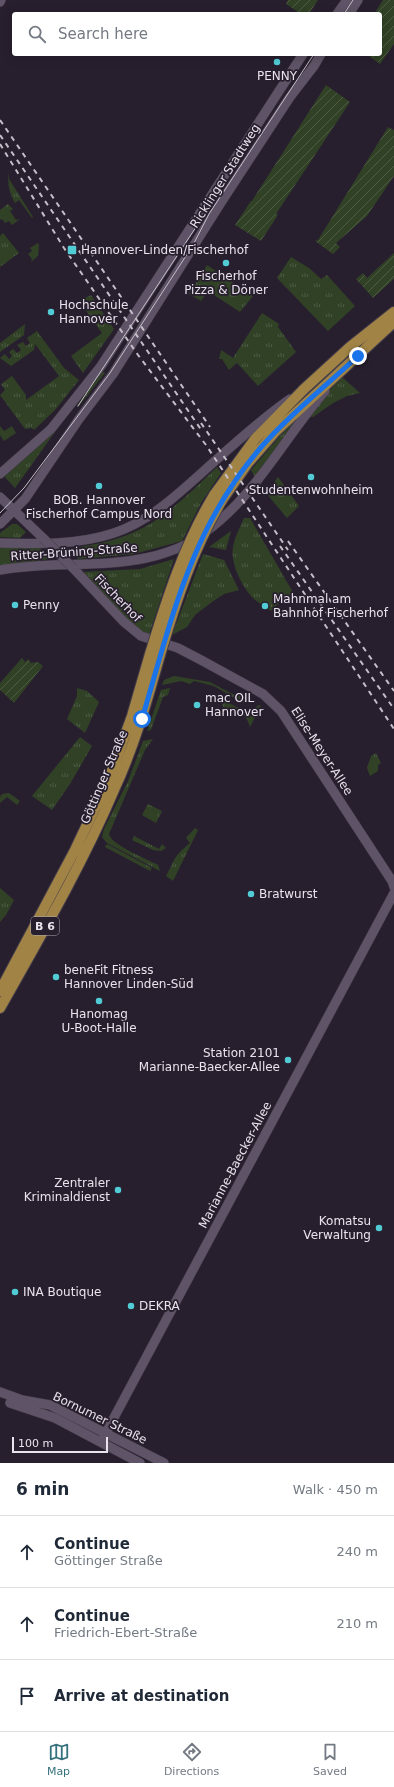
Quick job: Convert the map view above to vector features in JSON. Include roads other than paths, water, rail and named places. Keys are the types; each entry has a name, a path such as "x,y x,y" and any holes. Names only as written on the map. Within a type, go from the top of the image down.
{"main road":[{"name":"B 6","path":"218,498 255,439 304,389 350,347 394,312"},
{"name":"B 6","path":"218,498 276,431 312,396 335,377 394,322"},
{"name":"Göttinger Straße","path":"0,992 75,850 110,776 189,565 218,498"},
{"name":"Göttinger Straße","path":"0,1008 29,956 111,797 142,719 155,655"}],"street":[{"path":"338,12 347,0"},
{"path":"350,12 358,0"},
{"name":"Ricklinger Stadtweg","path":"0,474 51,429 100,366 302,56"},
{"name":"Ricklinger Stadtweg","path":"15,510 25,499 79,419 113,374 273,122 320,56"},
{"name":"Ritter-Brüning-Straße","path":"0,570 56,564 131,561 162,554 195,540 222,520 240,502 335,377"},
{"name":"Ritter-Brüning-Straße","path":"0,543 62,543 109,535 130,527 173,498 273,411 304,389"},
{"name":"Fischerhof","path":"0,497 15,510 135,632 149,640 178,648"},
{"path":"0,524 15,510"},
{"name":"Elise-Meyer-Allee","path":"178,648 263,694 282,710 392,881 394,887"},
{"name":"Marianne-Baecker-Allee","path":"100,1442 393,896"},
{"name":"Bornumer Straße","path":"0,1392 22,1400 50,1405 164,1463"},
{"name":"Bornumer Straße","path":"0,1398 55,1418 140,1463"}],"tram line":[{"path":"345,12 353,0"},
{"path":"0,513 24,488 110,373 193,245 209,214 313,56"},
{"path":"78,406 200,221"}],"railway":[{"path":"0,120 210,427"},
{"path":"0,135 202,431"},
{"path":"0,144 64,248 138,355 206,445 394,729"},
{"path":"201,423 288,550"},
{"path":"288,541 394,691"},
{"path":"280,546 394,709"}],"place":[{"name":"PENNY","path":"277,62"},
{"name":"Hannover-Linden/Fischerhof","path":"72,250"},
{"name":"Fischerhof Pizza & Döner","path":"226,263"},
{"name":"Hochschule Hannover","path":"51,312"},
{"name":"Studentenwohnheim","path":"311,477"},
{"name":"BOB. Hannover Fischerhof Campus Nord","path":"99,486"},
{"name":"Penny","path":"15,605"},
{"name":"Mahnmal am Bahnhof Fischerhof","path":"265,606"},
{"name":"mac OIL Hannover","path":"197,705"},
{"name":"Bratwurst","path":"251,894"},
{"name":"beneFit Fitness Hannover Linden-Süd","path":"56,977"},
{"name":"Hanomag U-Boot-Halle","path":"99,1001"},
{"name":"Station 2101 Marianne-Baecker-Allee","path":"288,1060"},
{"name":"Zentraler Kriminaldienst","path":"118,1190"},
{"name":"Komatsu Verwaltung","path":"379,1228"},
{"name":"INA Boutique","path":"15,1292"},
{"name":"DEKRA","path":"131,1306"}]}
